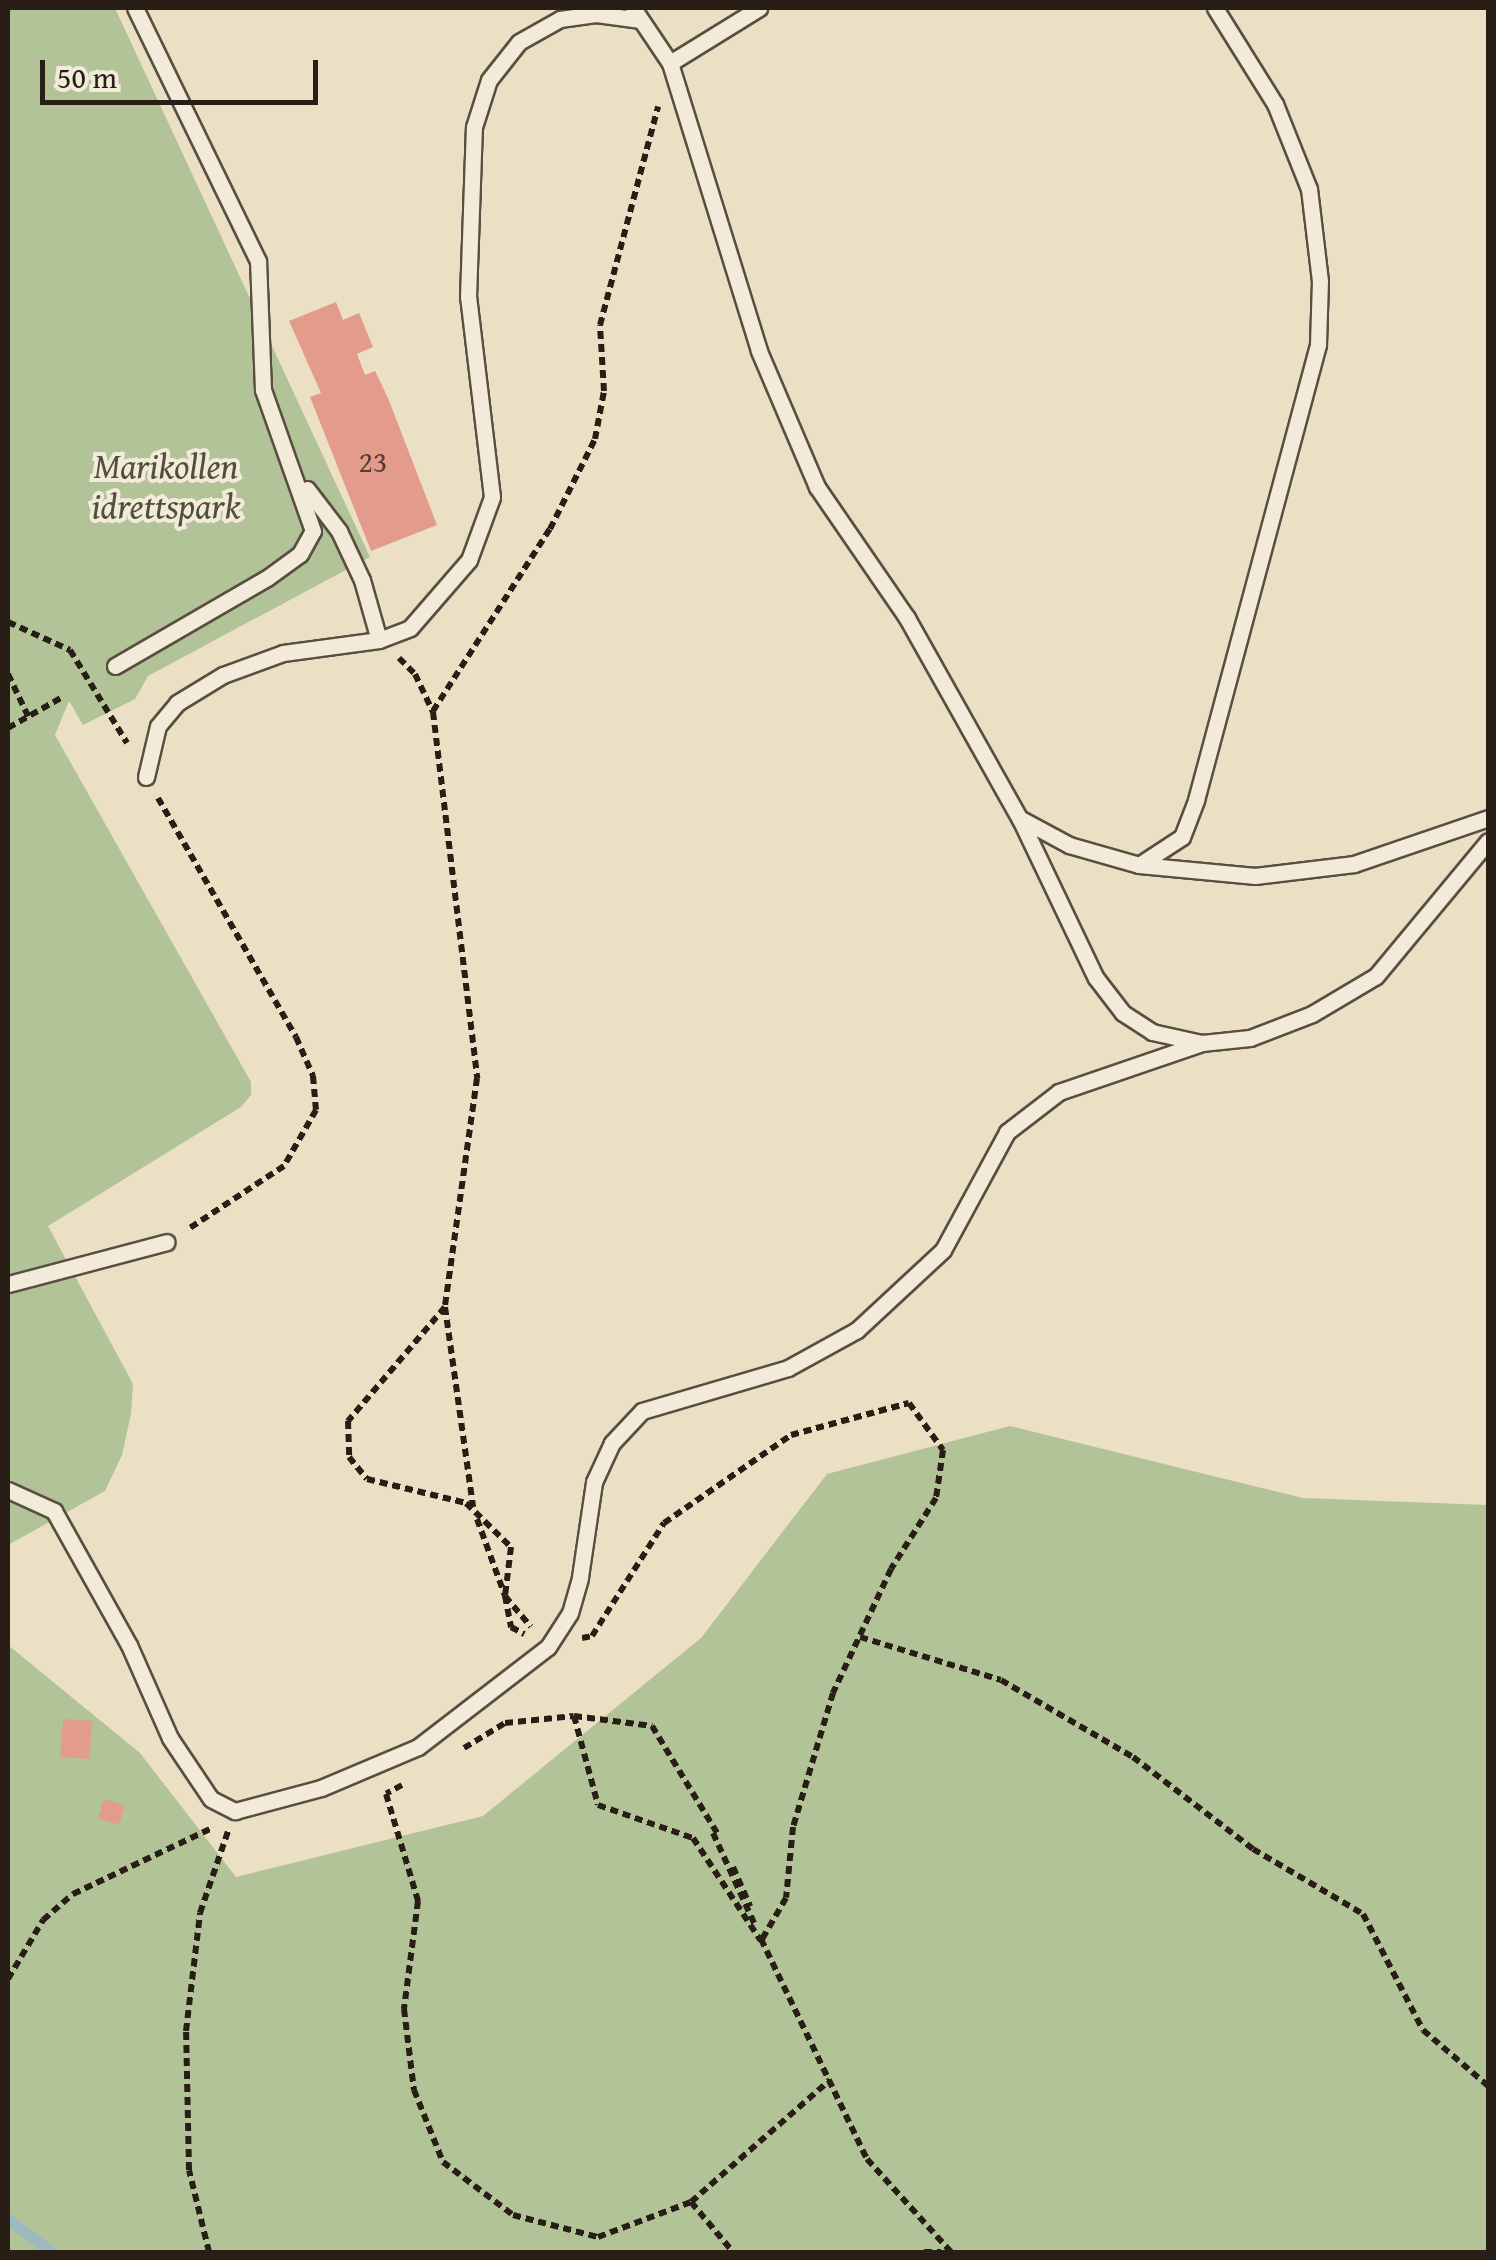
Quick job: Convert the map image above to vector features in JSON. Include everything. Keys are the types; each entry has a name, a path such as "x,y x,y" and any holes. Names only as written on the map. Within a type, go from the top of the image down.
{"lane":[{"path":"115,666 300,554 312,531 312,516 258,361 258,261 135,8"},
{"path":"670,63 759,8"},
{"path":"1140,865 1182,837 1196,800 1318,344 1320,281 1309,189 1275,104 1215,8"},
{"path":"146,777 158,726 177,703 222,675 284,653 379,640 410,628 442,596 469,560 492,496 468,297 474,127 489,80 519,42 560,19 637,14 670,63 759,351 817,487 907,618 1020,818 1096,978 1122,1013 1152,1032 1202,1043"},
{"path":"295,474 339,532 362,580 379,640"},
{"path":"1020,818 1069,845 1140,865 1255,876 1354,864 1488,818"},
{"path":"8,1490 54,1511 129,1645 170,1738 211,1799 235,1811 320,1788 418,1747 548,1647 570,1613 580,1577 594,1482 612,1443 642,1411 788,1368 857,1330 943,1250 1008,1132 1058,1092 1202,1043 1250,1038 1312,1014 1376,976 1488,841"},
{"path":"8,1284 167,1242"}],"path":[{"path":"433,712 560,512 595,440 604,391 600,326 670,63"},
{"path":"8,622 40,632 82,664 296,1037 313,1076 316,1110 284,1166 167,1242"},
{"path":"379,640 415,674 433,712 478,1078 445,1307 468,1492 505,1596 511,1627 548,1647 592,1636 664,1523 791,1435 909,1403 943,1450 936,1498 891,1569 833,1693 793,1827 786,1898 762,1940"},
{"path":"8,674 28,716"},
{"path":"8,728 64,696"},
{"path":"445,1307 348,1421 349,1458 368,1480 466,1503 511,1547 505,1596 548,1647"},
{"path":"860,1636 1000,1680 1134,1758 1252,1849 1363,1914 1424,2030 1488,2086"},
{"path":"454,1754 505,1723 574,1716 652,1726 712,1822 762,1940"},
{"path":"574,1716 598,1805 693,1838 762,1940"},
{"path":"420,1774 386,1794 418,1901 404,2009 414,2090 443,2162 513,2215 598,2236 691,2202 830,2080"},
{"path":"8,1979 42,1920 72,1894 118,1868 191,1841 235,1811"},
{"path":"209,2252 188,2170 189,1978 200,1914 235,1811"},
{"path":"713,1833 868,2159 950,2252"},
{"path":"691,2202 733,2252"},
{"path":"924,2252 941,2252"}],"green space":[{"name":"Marikollen idrettspark","path":"8,8 115,8 370,557 148,676 135,699 83,725 69,701 55,735 251,1082 251,1095 241,1107 48,1226 133,1384 131,1414 122,1455 105,1491 8,1545"},
{"path":"1010,1426 1303,1498 1488,1505 1488,2252 8,2252 8,1645 140,1753 236,1877 483,1816 701,1638 827,1474"}],"building":[{"path":"336,302 343,320 359,313 373,347 357,354 365,375 375,371 388,398 437,525 371,551 310,397 321,393 289,321"},
{"path":"63,1719 92,1721 89,1759 60,1757"},
{"path":"104,1799 125,1806 119,1825 98,1818"}],"waterway":[{"path":"8,2219 52,2252"}]}
